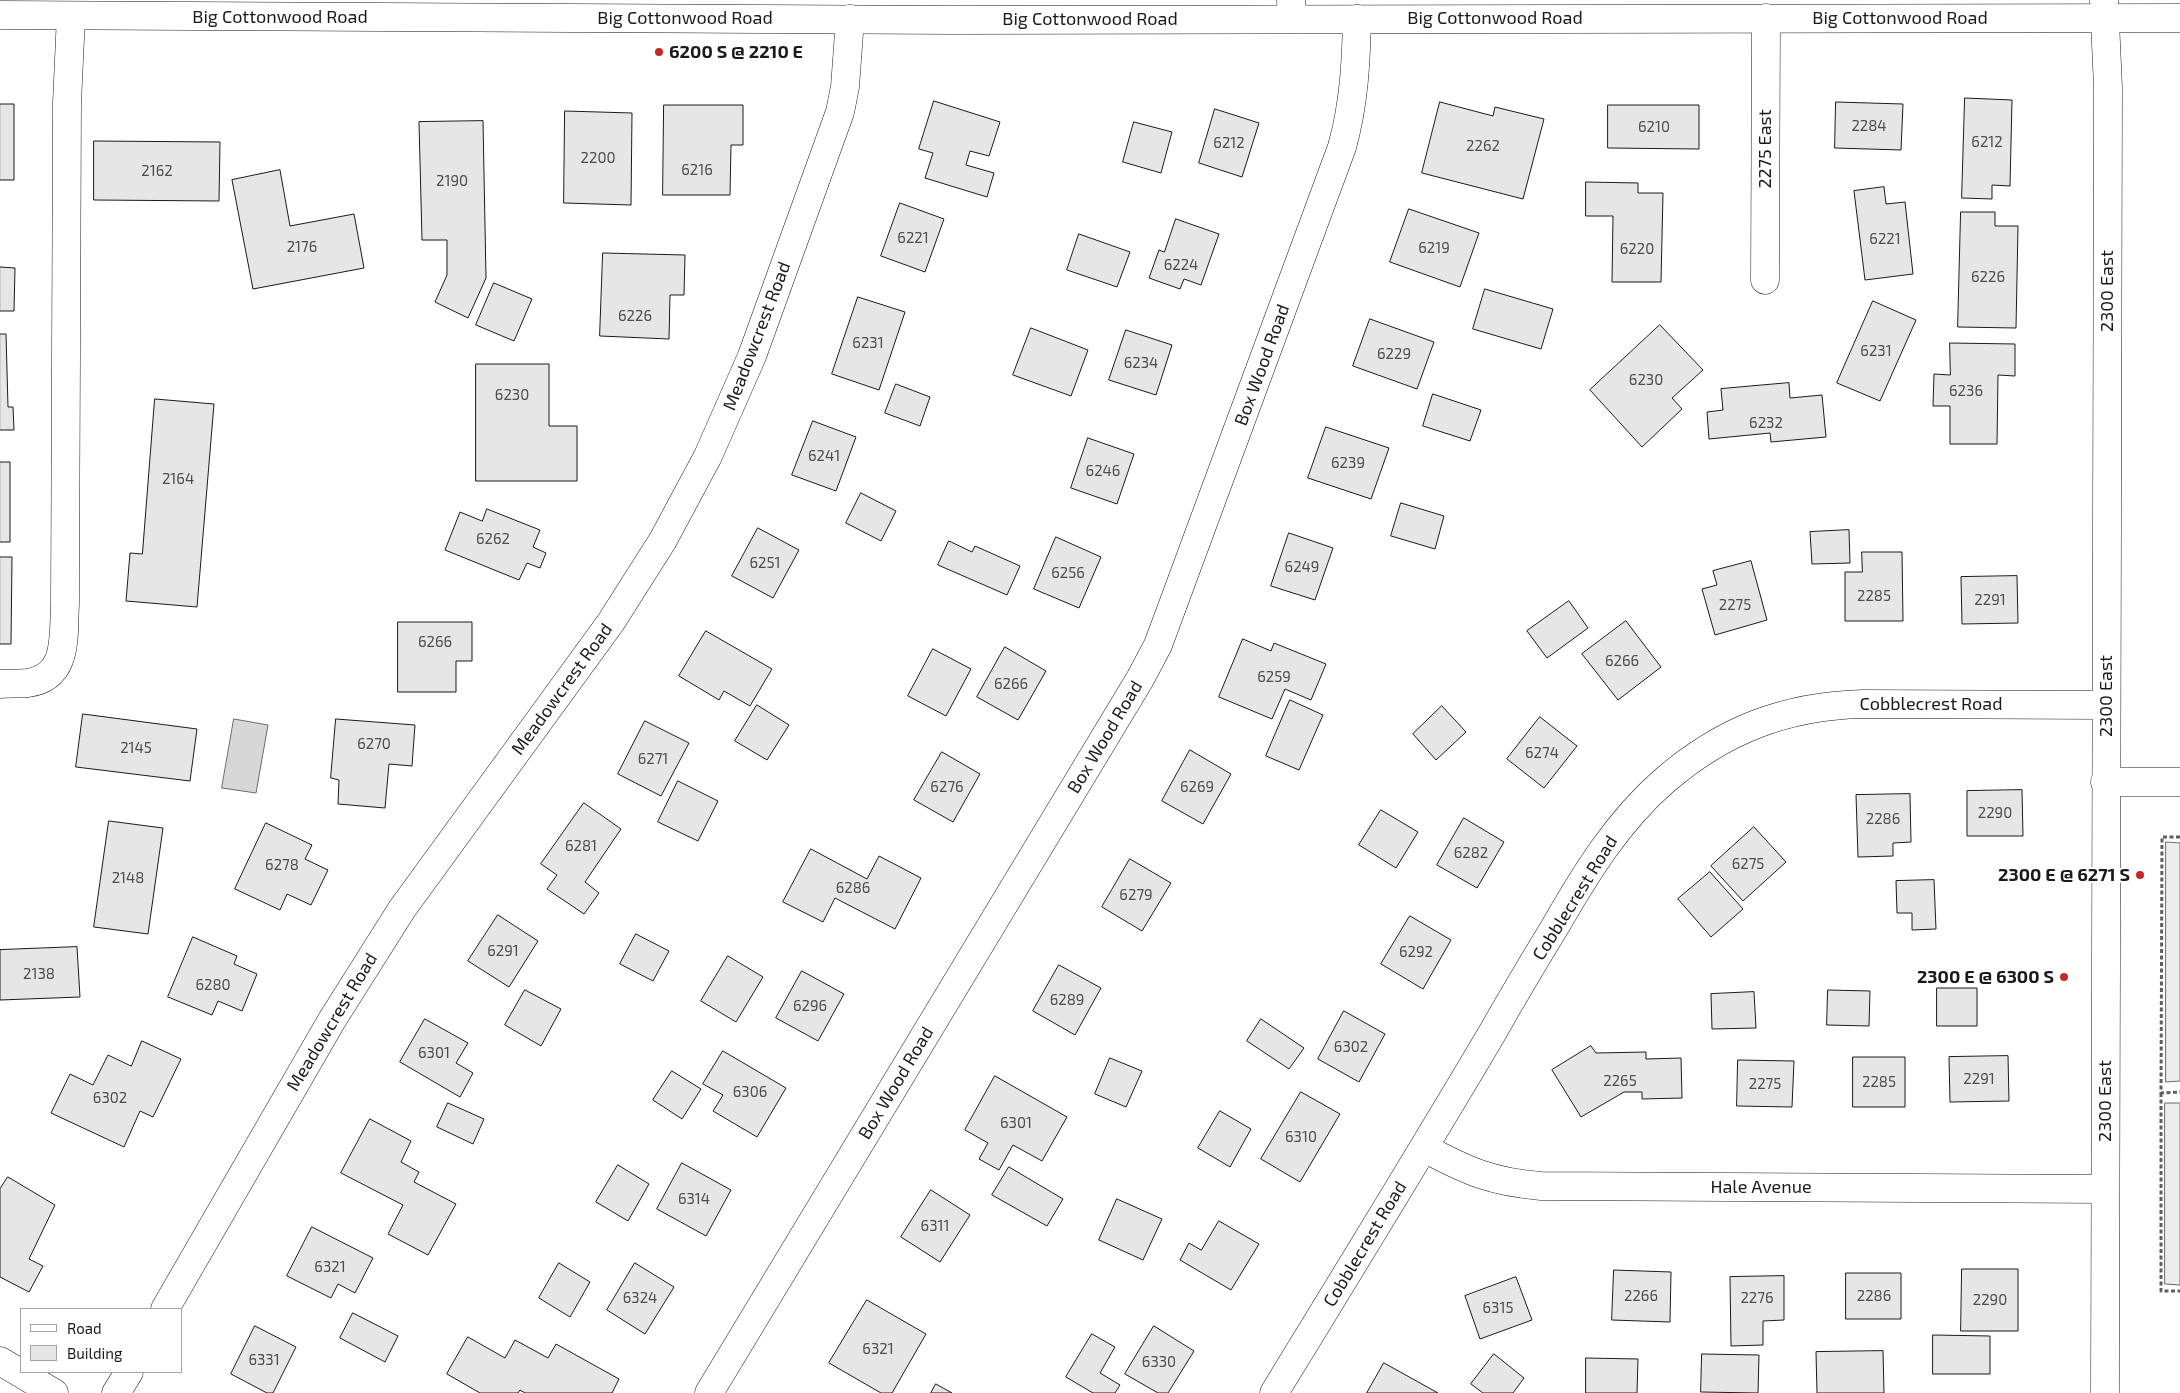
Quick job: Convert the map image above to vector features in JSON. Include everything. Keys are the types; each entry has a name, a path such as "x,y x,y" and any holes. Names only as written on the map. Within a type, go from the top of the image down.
{"street":[{"name":"Big Cottonwood Road","path":"0,15 71,16 283,8 850,19 1292,9 1357,19 1766,18 2105,9 2180,18"},
{"name":"2300 East","path":"2104,1393 2108,87 2105,9"},
{"path":"0,684 29,683 37,680 52,673 62,658 65,604 67,103 71,16"},
{"name":"2275 East","path":"1765,280 1766,18"},
{"name":"Meadowcrest Road","path":"166,1308 362,971 402,909 610,622 663,540 708,456 752,356 840,112 845,87 850,19"},
{"name":"Box Wood Road","path":"709,1393 1140,679 1158,645 1342,147 1353,99 1357,19"},
{"name":"Cobblecrest Road","path":"1274,1393 1424,1148 1585,875 1622,824 1649,795 1684,764 1706,748 1730,735 1778,716 1804,709 1833,705 2105,705"},
{"path":"2105,782 2180,782"},
{"name":"Hale Avenue","path":"1424,1148 1463,1169 1482,1176 1501,1181 1541,1186 2105,1189"},
{"path":"0,1361 20,1373"},
{"path":"20,1373 54,1393"},
{"path":"116,1393 128,1373"}],"path":[{"path":"2180,837 2162,837 2161,1093 2161,1291 2180,1291"},
{"path":"2161,1093 2180,1092"}],"shaded area":[{"path":"234,719 268,725 256,793 222,788"},
{"path":"2166,842 2180,843 2180,1081 2166,1082"},
{"path":"2165,1103 2180,1103 2180,1285 2165,1284"}],"building":[{"path":"1965,98 2012,100 2010,186 1992,185 1992,199 1962,198"},
{"path":"934,101 1000,122 989,156 970,151 966,165 994,173 987,197 925,178 933,153 919,149"},
{"path":"1440,102 1493,116 1495,107 1544,119 1523,199 1422,173"},
{"path":"1836,102 1903,104 1901,150 1835,148"},
{"path":"0,104 14,104 14,180 0,180"},
{"path":"664,105 743,105 743,145 731,145 730,195 663,195"},
{"path":"1608,105 1699,105 1699,149 1608,148"},
{"path":"1215,109 1259,123 1242,177 1199,163"},
{"path":"565,111 632,113 631,205 564,203"},
{"path":"483,121 486,278 468,318 435,302 447,275 447,240 422,240 419,122"},
{"path":"1134,122 1172,132 1161,173 1123,162"},
{"path":"94,141 220,142 219,201 94,200"},
{"path":"280,170 290,226 354,214 364,268 253,289 232,180"},
{"path":"1586,182 1638,183 1638,193 1663,193 1661,282 1612,282 1613,216 1586,216"},
{"path":"1884,187 1886,204 1905,202 1913,274 1865,280 1854,191"},
{"path":"900,203 944,219 925,272 881,256"},
{"path":"1409,209 1479,233 1460,287 1390,262"},
{"path":"1961,212 1995,212 1995,226 2018,226 2016,328 1958,327"},
{"path":"1176,219 1219,234 1201,285 1184,279 1180,289 1149,278 1159,250 1164,252"},
{"path":"1079,234 1130,252 1117,287 1067,270"},
{"path":"603,253 685,255 684,295 670,295 669,339 600,336"},
{"path":"0,267 15,268 14,311 0,311"},
{"path":"494,283 532,299 514,341 476,325"},
{"path":"1485,289 1553,309 1541,349 1473,329"},
{"path":"858,297 905,312 879,390 832,374"},
{"path":"1873,301 1916,320 1880,401 1837,383"},
{"path":"1370,319 1434,342 1417,389 1353,366"},
{"path":"1660,325 1703,370 1672,398 1682,409 1642,447 1590,390"},
{"path":"1031,328 1088,350 1071,396 1013,375"},
{"path":"1126,330 1172,345 1156,395 1109,380"},
{"path":"0,334 6,334 8,407 13,407 14,430 0,430"},
{"path":"1950,343 2015,344 2015,376 1998,375 1997,444 1950,444 1950,406 1933,406 1934,374 1950,375"},
{"path":"476,364 549,364 549,426 577,426 577,481 476,481"},
{"path":"1789,383 1790,398 1822,395 1826,437 1771,442 1770,433 1709,439 1707,412 1723,410 1721,389"},
{"path":"896,384 930,397 920,426 885,413"},
{"path":"1433,394 1481,410 1470,441 1423,426"},
{"path":"155,399 214,404 197,607 126,601 130,553 142,554"},
{"path":"813,421 856,437 836,491 792,475"},
{"path":"1326,427 1389,448 1371,499 1308,478"},
{"path":"1088,438 1134,454 1117,504 1071,488"},
{"path":"0,462 10,462 10,542 0,542"},
{"path":"861,493 896,511 881,541 846,523"},
{"path":"1401,503 1444,516 1435,549 1391,536"},
{"path":"487,509 540,530 533,547 546,553 540,568 527,563 519,580 445,550 460,512 482,521"},
{"path":"758,528 799,550 773,598 732,576"},
{"path":"1849,530 1850,563 1812,564 1810,532"},
{"path":"1289,533 1333,548 1315,600 1271,586"},
{"path":"1056,537 1101,557 1079,608 1034,589"},
{"path":"949,541 972,552 975,546 1020,566 1007,595 938,565"},
{"path":"1862,552 1902,552 1903,621 1845,621 1845,572 1862,572"},
{"path":"0,557 12,557 11,644 0,644"},
{"path":"1751,561 1767,620 1715,635 1702,589 1717,585 1713,571"},
{"path":"2017,576 2018,623 1962,624 1961,577"},
{"path":"1569,601 1588,628 1547,658 1527,631"},
{"path":"1626,621 1661,667 1618,700 1582,654"},
{"path":"398,622 472,622 472,661 456,661 456,692 398,692"},
{"path":"706,631 772,669 750,706 724,691 719,700 679,676"},
{"path":"1243,639 1271,651 1274,643 1326,664 1311,700 1285,689 1272,719 1219,697"},
{"path":"1005,647 1046,671 1018,720 977,697"},
{"path":"933,649 971,669 946,716 908,696"},
{"path":"1290,700 1323,715 1299,770 1266,756"},
{"path":"757,705 789,725 767,760 735,741"},
{"path":"1442,706 1466,732 1436,760 1413,734"},
{"path":"83,714 197,729 190,781 76,767"},
{"path":"1540,717 1577,746 1544,788 1507,759"},
{"path":"336,719 415,725 412,766 389,764 385,808 338,804 339,780 331,778"},
{"path":"645,721 689,743 661,796 618,774"},
{"path":"1190,750 1231,774 1203,824 1162,801"},
{"path":"942,752 980,774 953,822 914,800"},
{"path":"678,781 718,801 698,841 658,822"},
{"path":"2022,790 2023,836 1967,836 1967,791"},
{"path":"1910,794 1911,842 1893,843 1893,856 1858,857 1856,795"},
{"path":"584,803 621,829 585,882 599,893 584,914 547,889 557,875 541,864"},
{"path":"1381,810 1418,832 1396,868 1359,845"},
{"path":"1464,818 1504,842 1477,888 1437,865"},
{"path":"109,821 163,828 148,934 94,927"},
{"path":"266,823 312,845 305,859 328,870 311,905 287,894 280,910 235,889"},
{"path":"1754,827 1786,862 1743,901 1711,866"},
{"path":"811,849 867,879 879,856 921,878 895,929 835,898 823,922 783,902"},
{"path":"1130,859 1171,883 1142,931 1102,907"},
{"path":"1710,872 1743,909 1711,937 1678,899"},
{"path":"1934,880 1936,929 1912,930 1912,913 1897,913 1896,881"},
{"path":"498,915 538,941 509,987 468,961"},
{"path":"1410,916 1451,940 1423,989 1381,964"},
{"path":"636,934 669,951 653,981 620,964"},
{"path":"193,937 237,956 234,964 257,974 242,1011 218,1001 212,1015 168,997"},
{"path":"77,947 80,997 0,1000 0,950"},
{"path":"728,956 763,977 736,1022 701,1001"},
{"path":"1059,965 1101,988 1075,1035 1033,1011"},
{"path":"802,971 844,994 818,1041 776,1018"},
{"path":"1937,988 1977,988 1977,1026 1937,1026"},
{"path":"525,990 561,1009 541,1046 505,1025"},
{"path":"1828,990 1870,991 1869,1026 1827,1025"},
{"path":"1754,992 1756,1028 1712,1029 1711,994"},
{"path":"1344,1011 1385,1034 1359,1082 1318,1059"},
{"path":"425,1019 468,1043 456,1063 473,1073 460,1097 400,1062"},
{"path":"1261,1019 1304,1048 1289,1069 1247,1041"},
{"path":"142,1041 181,1059 153,1117 140,1111 124,1147 51,1113 70,1074 93,1085 108,1055 131,1066"},
{"path":"1591,1046 1596,1053 1646,1052 1646,1059 1681,1058 1682,1098 1642,1099 1642,1092 1624,1092 1581,1117 1552,1070"},
{"path":"723,1051 786,1088 757,1137 713,1111 723,1095 703,1084"},
{"path":"2008,1056 2009,1101 1950,1102 1949,1057"},
{"path":"1853,1057 1905,1057 1905,1107 1853,1107"},
{"path":"1110,1058 1142,1071 1126,1107 1095,1094"},
{"path":"1738,1060 1794,1061 1792,1107 1737,1106"},
{"path":"672,1071 701,1089 682,1119 653,1100"},
{"path":"995,1076 1067,1117 1042,1161 1013,1145 999,1170 979,1159 988,1143 965,1130"},
{"path":"1301,1092 1340,1114 1300,1182 1261,1159"},
{"path":"448,1103 484,1119 473,1144 437,1127"},
{"path":"1220,1111 1251,1129 1230,1167 1198,1148"},
{"path":"370,1119 411,1141 401,1162 419,1172 414,1182 456,1204 428,1255 388,1234 403,1205 341,1173"},
{"path":"682,1163 731,1190 706,1236 657,1209"},
{"path":"618,1165 649,1184 628,1221 596,1202"},
{"path":"1009,1167 1063,1199 1047,1226 992,1195"},
{"path":"8,1177 55,1205 29,1259 43,1266 29,1292 0,1277 0,1189"},
{"path":"931,1190 970,1215 940,1262 901,1237"},
{"path":"1117,1199 1162,1219 1143,1260 1099,1240"},
{"path":"1219,1221 1259,1244 1231,1290 1180,1260 1189,1243 1201,1250"},
{"path":"312,1227 373,1258 355,1293 338,1284 331,1298 287,1276"},
{"path":"559,1263 590,1282 570,1317 539,1298"},
{"path":"635,1263 674,1287 645,1334 607,1310"},
{"path":"1962,1269 2018,1269 2018,1331 1961,1331"},
{"path":"1614,1270 1671,1272 1670,1322 1612,1320"},
{"path":"1846,1273 1901,1273 1901,1319 1846,1319"},
{"path":"1784,1276 1784,1320 1763,1321 1763,1345 1731,1346 1730,1277"},
{"path":"1516,1277 1532,1320 1480,1339 1465,1296"},
{"path":"867,1300 926,1334 892,1393 881,1393 829,1363"},
{"path":"353,1313 398,1336 385,1362 340,1338"},
{"path":"255,1326 296,1347 273,1393 267,1393 231,1374"},
{"path":"1154,1326 1194,1351 1168,1393 1158,1393 1125,1374"},
{"path":"1092,1334 1115,1347 1100,1373 1120,1385 1115,1393 1093,1393 1066,1377"},
{"path":"1933,1335 1990,1336 1990,1374 1933,1374"},
{"path":"468,1337 505,1358 515,1340 548,1358 556,1344 619,1379 612,1393 525,1393 520,1390 518,1393 480,1393 447,1374"},
{"path":"1883,1351 1884,1393 1817,1393 1816,1352"},
{"path":"1494,1354 1524,1378 1513,1393 1483,1393 1471,1384"},
{"path":"1702,1354 1759,1355 1758,1393 1701,1392"},
{"path":"1586,1358 1638,1359 1637,1393 1586,1393"},
{"path":"1384,1363 1438,1393 1367,1393"},
{"path":"936,1384 952,1393 931,1393"}],"place":[{"name":"6200 S @ 2210 E","path":"659,52"},
{"name":"2300 E @ 6271 S","path":"2140,875"},
{"name":"2300 E @ 6300 S","path":"2064,977"}]}
